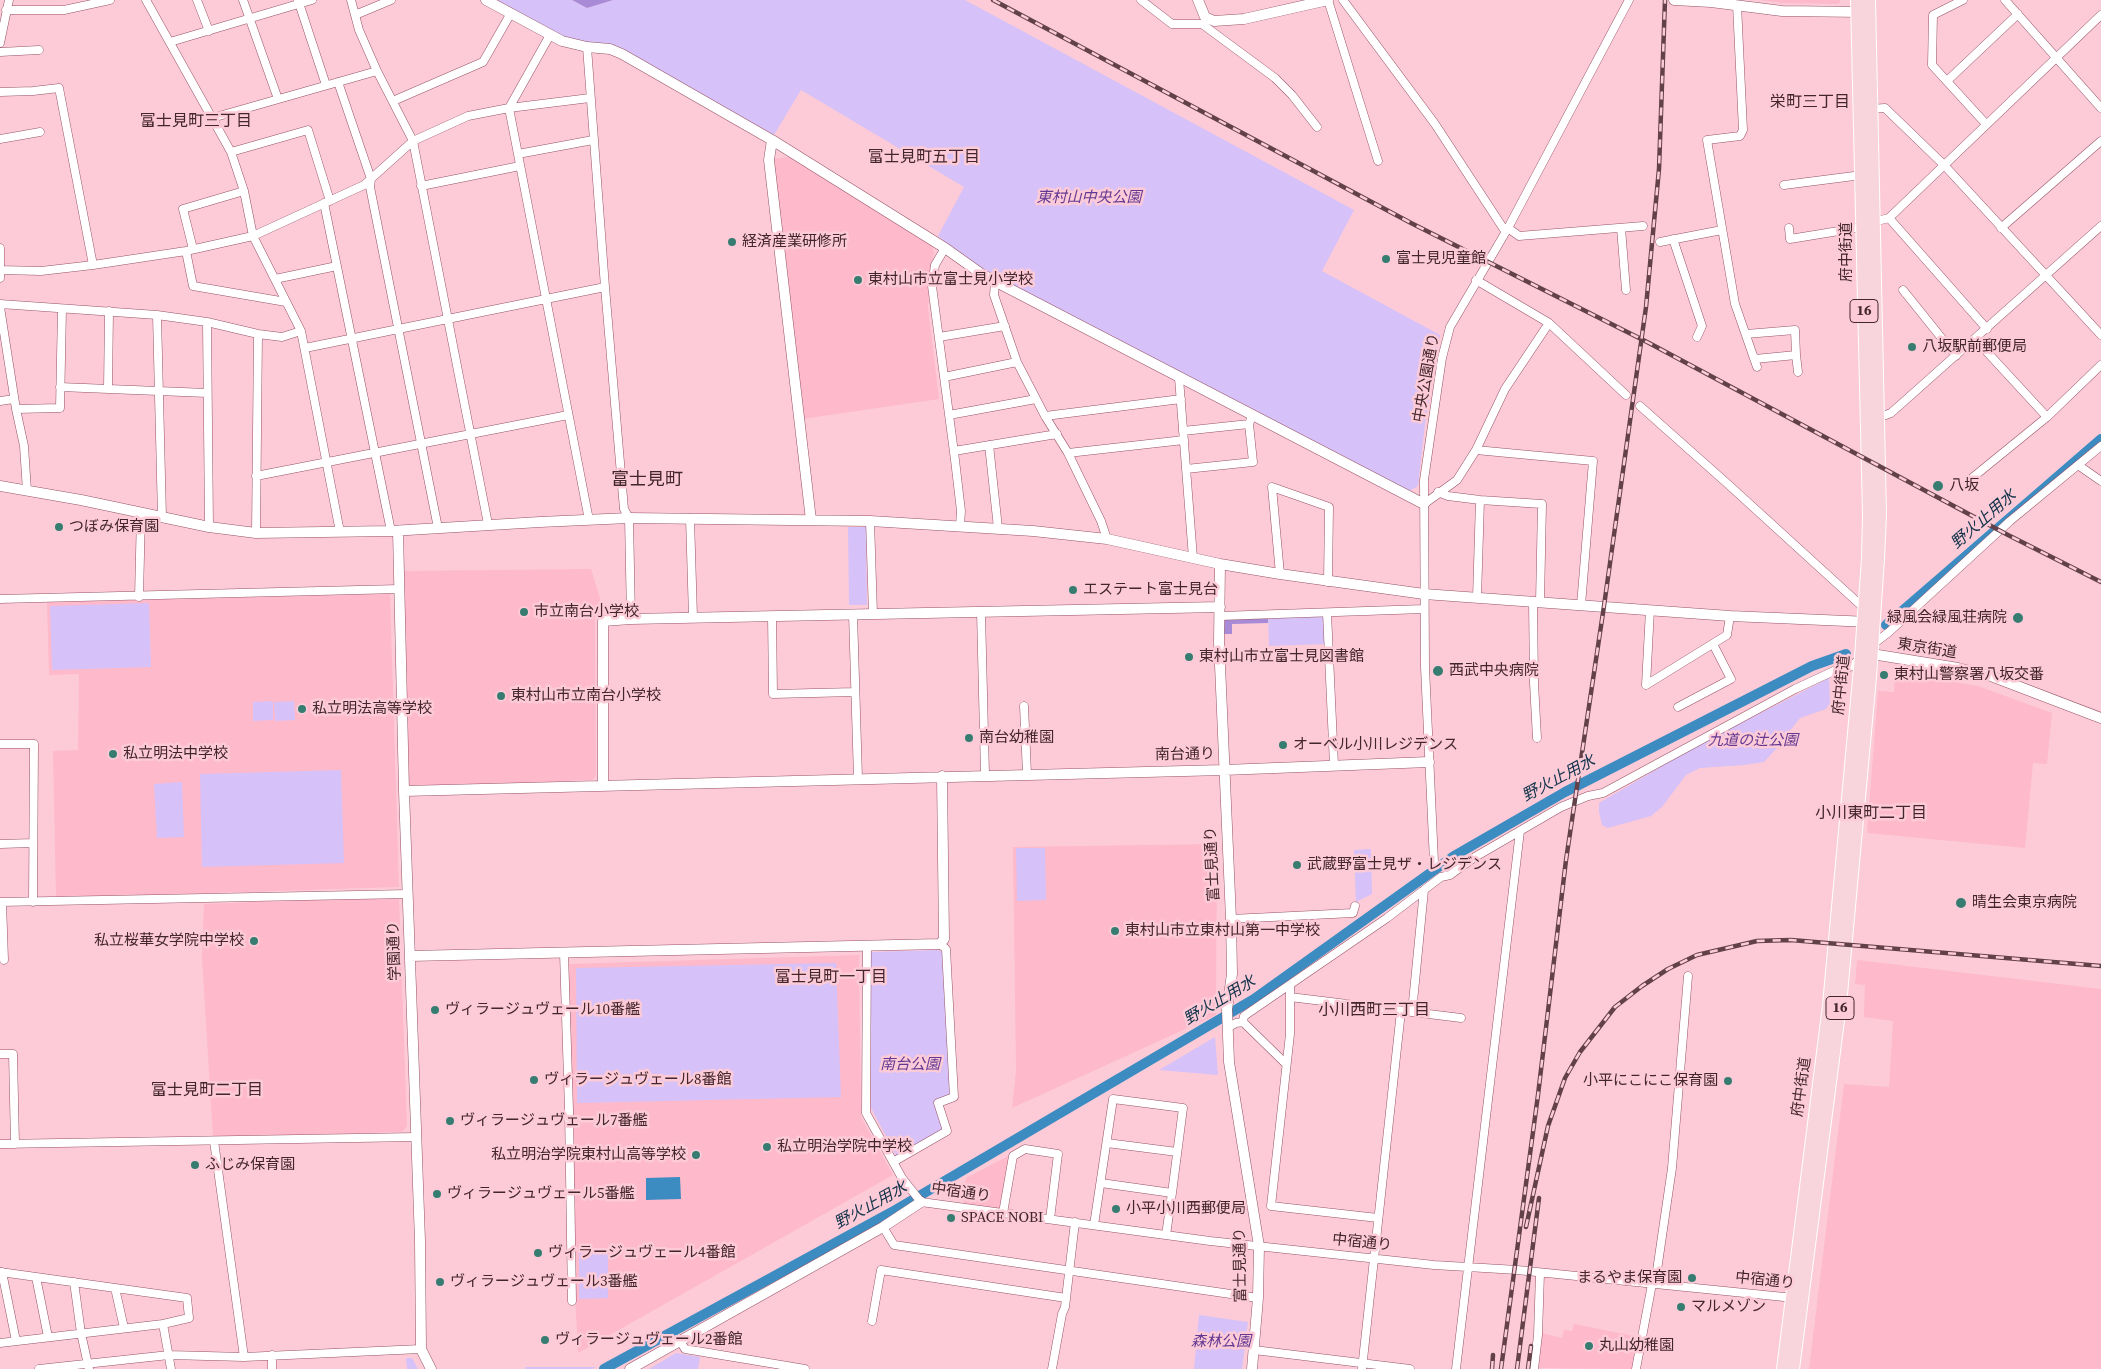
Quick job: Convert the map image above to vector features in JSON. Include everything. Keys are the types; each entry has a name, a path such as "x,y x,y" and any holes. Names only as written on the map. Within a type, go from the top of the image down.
{"main road":[{"name":"府中街道","path":"1783,1369 1796,1298 1868,652 1872,419 1863,283 1868,224 1870,109 1863,6"},
{"name":"府中街道","path":"1863,6 1862,176 1868,224"},
{"name":"府中街道","path":"1793,1369 1796,1298"}],"street":[{"path":"0,43 9,0"},
{"path":"6,10 64,10 110,0"},
{"path":"146,0 231,152 244,191 253,236 301,331 340,532"},
{"path":"198,0 209,31"},
{"path":"243,0 278,99"},
{"path":"170,42 299,2 312,0"},
{"path":"351,0 359,30 377,71 413,141 472,433 488,524"},
{"path":"355,15 391,0"},
{"path":"486,0 562,41 587,47 610,49 622,54 772,140 945,248 983,275 1179,378 1251,420 1424,504 1457,480 1476,450 1505,389 1549,323"},
{"path":"1141,0 1172,24 1244,19 1312,2 1328,0 1378,160"},
{"path":"1198,0 1205,22 1275,78 1292,95 1317,127"},
{"path":"1343,0 1435,124 1506,230 1519,236 1642,226"},
{"name":"中央公園通り","path":"1434,862 1424,609 1424,480 1442,358 1450,327 1506,230 1629,0"},
{"path":"1674,0 1782,11 1863,6"},
{"path":"1963,0 1934,15 1932,65 1986,124"},
{"path":"2005,0 2101,108"},
{"path":"299,2 326,85"},
{"path":"1737,5 1743,130 1740,136 1707,140 1735,304 1757,367"},
{"path":"393,101 483,62 511,13"},
{"path":"1947,81 2018,14"},
{"path":"1789,228 1790,239 1868,224 1889,218 2101,15"},
{"path":"550,35 509,108 589,520"},
{"path":"587,47 624,509 629,518 631,618"},
{"path":"0,52 39,50"},
{"path":"212,118 377,71"},
{"path":"338,82 371,179 370,187 438,528"},
{"path":"0,92 59,88 93,265"},
{"path":"0,248 0,273 41,271 93,265 190,250 253,236 364,185 413,141 468,116 509,108 590,98"},
{"path":"1870,109 1884,108 1944,165 2101,335"},
{"path":"231,152 308,130 327,202 375,452 394,531"},
{"path":"0,139 40,132"},
{"path":"518,154 593,140"},
{"path":"772,140 769,160 811,520"},
{"path":"2001,228 2101,141"},
{"path":"421,186 520,166"},
{"path":"1784,185 1862,176"},
{"path":"244,191 183,209 190,250 193,286 286,302"},
{"path":"1889,218 1987,329"},
{"path":"1872,419 1891,414 2101,226"},
{"path":"1621,228 1626,290"},
{"path":"1660,242 1722,230"},
{"path":"1672,239 1702,326 1697,337"},
{"path":"945,248 935,265 932,286 954,451 961,511 960,525"},
{"path":"275,279 338,266"},
{"path":"1476,280 1549,323 1626,394"},
{"path":"996,282 994,295 1017,362 1045,416 1068,453 1101,521 1107,539"},
{"path":"305,348 605,288"},
{"path":"1903,290 1956,356"},
{"path":"27,491 24,446 14,399 0,305 157,315 207,322 282,338 301,331"},
{"path":"16,409 60,408 62,310"},
{"path":"108,389 109,311"},
{"path":"157,315 162,517"},
{"path":"207,322 209,527"},
{"path":"939,337 1005,326"},
{"path":"1746,334 1795,330 1798,372"},
{"path":"256,533 258,334"},
{"path":"1975,339 2048,417"},
{"path":"1755,359 1796,355"},
{"path":"944,377 1017,362"},
{"path":"1972,478 2048,417 2101,365"},
{"path":"1179,378 1194,558"},
{"path":"60,387 207,393"},
{"path":"0,401 14,399"},
{"path":"949,415 1036,399"},
{"path":"1045,416 1181,399"},
{"path":"1640,406 1730,486 1869,617"},
{"path":"256,476 568,415"},
{"path":"1068,453 1184,435 1251,420"},
{"path":"1186,469 1253,462 1251,420"},
{"path":"954,451 1057,434"},
{"path":"988,445 998,528"},
{"path":"1243,1022 1244,1016 1387,918 1441,877 1450,876 1475,856 1561,807 1588,796 1603,793 1795,689 1836,670 1850,666 1868,652 2010,521 2101,446"},
{"path":"1476,450 1593,460 1582,569 1581,605"},
{"path":"2078,465 2101,481"},
{"path":"0,486 209,527 256,533 394,531 488,524 629,518 870,521 960,525 1107,539 1220,564 1328,582 1424,594 1730,616 1869,617"},
{"path":"1280,574 1272,487 1329,506 1328,582"},
{"path":"1438,492 1448,496 1480,500 1542,504 1534,683 1537,738"},
{"path":"1477,598 1480,500"},
{"path":"139,597 141,513"},
{"path":"690,518 693,617"},
{"path":"870,521 873,614"},
{"name":"学園通り","path":"394,531 398,589 420,1241 421,1349 431,1369"},
{"name":"富士見通り","path":"1220,564 1219,642 1232,974 1227,1009 1227,1026 1231,1085 1259,1246 1258,1298 1252,1369"},
{"path":"0,599 398,589"},
{"path":"604,786 601,627 603,621 631,618 981,612 1220,611 1327,613 1424,609"},
{"path":"1650,610 1646,685 1726,635 1730,616"},
{"path":"981,612 986,775"},
{"path":"1327,613 1334,765"},
{"path":"852,614 858,778"},
{"path":"772,616 773,694 855,692"},
{"path":"1678,707 1731,680 1713,644"},
{"name":"東京街道","path":"1868,652 1958,668 1991,676 2101,718"},
{"path":"1024,706 1027,774"},
{"path":"0,744 34,744 33,902"},
{"name":"南台通り","path":"404,791 1224,770 1429,762"},
{"path":"940,944 944,939 942,776"},
{"path":"1456,1369 1520,831"},
{"path":"0,844 33,843"},
{"path":"1412,1012 1424,890"},
{"path":"4,960 1,902 81,902 408,894"},
{"path":"1231,919 1353,914 1355,906"},
{"path":"410,956 940,944 946,949 954,1097 938,1103 947,1131 893,1162"},
{"path":"630,1369 883,1227 920,1200 912,1193 866,1113 867,946"},
{"path":"564,953 572,1301"},
{"path":"1636,1369 1670,1187 1688,976"},
{"path":"1290,985 1290,1034 1271,1206 1378,1218"},
{"path":"1290,997 1460,1018"},
{"path":"1362,1366 1401,1011"},
{"path":"1227,1026 1243,1022"},
{"path":"1243,1022 1286,1064"},
{"path":"0,1054 13,1054 15,1144"},
{"path":"1094,1225 1113,1099 1183,1108 1166,1235"},
{"path":"0,1144 416,1137"},
{"path":"214,1141 244,1356"},
{"path":"1107,1143 1177,1152"},
{"path":"1003,1212 1013,1156 1025,1149 1058,1154 1050,1219"},
{"path":"1101,1183 1172,1193"},
{"name":"中宿通り","path":"920,1200 1166,1235 1259,1246 1468,1268 1540,1273 1796,1298"},
{"path":"1052,1369 1066,1298 1076,1222"},
{"path":"883,1227 894,1245 1258,1298"},
{"path":"872,1321 881,1270 1066,1298"},
{"path":"0,1343 163,1324 189,1318 187,1298 1,1272 16,1341"},
{"path":"1534,1369 1538,1334 1540,1273"},
{"path":"36,1277 48,1337"},
{"path":"74,1282 88,1366"},
{"path":"115,1288 124,1328"},
{"path":"0,1308 9,1306"},
{"path":"163,1324 171,1369"},
{"path":"680,1341 685,1349 777,1367 804,1369"},
{"path":"39,1369 88,1366 169,1355 244,1356 421,1349"},
{"path":"1254,1350 1362,1366 1410,1369"},
{"path":"272,1355 272,1369"}],"shaded area":[{"path":"572,0 613,0 587,8"},
{"path":"1759,0 1840,0 1840,2 1838,4 1782,3"},
{"name":"東村山市立富士見小学校","path":"792,156 932,246 934,253 928,307 939,399 802,419 774,159"},
{"name":"東村山市立南台小学校","path":"591,569 605,615 595,617 596,776 592,780 408,788 404,571"},
{"path":"390,594 399,887 56,898 53,751 78,750 79,674 49,675 47,602"},
{"path":"1268,615 1268,623 1232,624 1232,634 1219,634 1219,618"},
{"path":"1895,672 1978,686 2052,713 2047,764 2033,763 2025,848 1867,833 1878,691 1894,692"},
{"name":"東村山市立東村山第一中学校","path":"1217,844 1216,1015 1012,1108 1016,1070 1013,847"},
{"path":"399,897 407,1126 402,1132 213,1137 202,957 204,904"},
{"path":"859,955 861,1117 893,1175 578,1353 571,1214 568,964"},
{"path":"1857,960 2101,989 2101,1369 1809,1369 1844,1084 1889,1087 1893,1021 1864,1017 1865,985 1855,984"},
{"path":"1008,1156 1010,1157 1002,1207 1000,1209 963,1204 966,1178"},
{"name":"丸山幼稚園","path":"1574,1324 1639,1337 1633,1369 1537,1368 1542,1333 1562,1338 1564,1330 1572,1331"}],"green space":[{"name":"東村山中央公園","path":"496,0 572,0 587,8 613,0 965,0 1354,210 1322,271 1440,335 1425,424 1418,486 1409,491 978,269 938,236 964,187 801,90 774,135 631,54 564,39"},
{"path":"848,527 866,527 867,605 849,605"},
{"path":"149,603 151,667 52,670 50,606"},
{"path":"1327,613 1328,644 1269,646 1268,615"},
{"name":"九道の辻公園","path":"1829,678 1830,703 1826,709 1800,718 1764,762 1700,768 1686,775 1662,807 1651,816 1608,828 1602,825 1599,803 1695,747"},
{"path":"273,701 273,720 253,721 253,702"},
{"path":"294,701 295,720 275,721 274,702"},
{"path":"341,770 344,863 202,867 200,774"},
{"path":"182,782 184,837 157,838 154,784"},
{"path":"1016,848 1045,848 1046,900 1017,901"},
{"path":"1371,849 1372,894 1356,902 1354,850"},
{"name":"南台公園","path":"938,950 943,952 951,1094 934,1101 943,1129 897,1157 871,1108 871,952"},
{"path":"836,963 841,1097 577,1103 576,968"},
{"path":"1215,1037 1218,1075 1159,1070"},
{"path":"579,1253 608,1253 608,1298 579,1299"},
{"name":"森林公園","path":"1199,1315 1248,1322 1242,1369 1194,1369"},
{"path":"676,1353 700,1357 698,1369 649,1369"},
{"path":"406,1358 412,1358 418,1369 407,1369"},
{"path":"525,1367 596,1367 592,1369 525,1369"}],"water":[{"path":"680,1177 681,1199 646,1200 646,1178"}],"waterway":[{"name":"野火止用水","path":"1886,625 2101,439"},
{"name":"野火止用水","path":"604,1369 892,1212 1254,999 1454,856 1565,792 1812,666 1846,654"}],"railway":[{"path":"993,0 1411,223 1649,343 2008,535 2101,582"},
{"path":"1501,1369 1538,1095 1566,860 1646,307 1659,169 1665,0"},
{"path":"1526,1227 1548,1126 1565,1078 1580,1052 1615,1007 1668,969 1697,955 1757,941 1791,940 2101,966"},
{"path":"1517,1369 1539,1198"},
{"path":"1528,1369 1531,1346"},
{"path":"1492,1369 1493,1355"}],"place":[{"name":"経済産業研修所","path":"732,242"},
{"name":"富士見児童館","path":"1386,259"},
{"name":"東村山市立富士見小学校","path":"858,280"},
{"name":"八坂駅前郵便局","path":"1912,347"},
{"name":"八坂","path":"1938,486"},
{"name":"つぼみ保育園","path":"59,527"},
{"name":"エステート富士見台","path":"1073,590"},
{"name":"市立南台小学校","path":"524,612"},
{"name":"緑風会緑風荘病院","path":"2018,618"},
{"name":"東村山市立富士見図書館","path":"1189,657"},
{"name":"西武中央病院","path":"1438,671"},
{"name":"東村山警察署八坂交番","path":"1884,675"},
{"name":"東村山市立南台小学校","path":"501,696"},
{"name":"私立明法高等学校","path":"302,709"},
{"name":"南台幼稚園","path":"969,738"},
{"name":"オーベル小川レジデンス","path":"1283,745"},
{"name":"私立明法中学校","path":"113,754"},
{"name":"武蔵野富士見ザ・レジデンス","path":"1297,865"},
{"name":"晴生会東京病院","path":"1961,903"},
{"name":"東村山市立東村山第一中学校","path":"1115,931"},
{"name":"私立桜華女学院中学校","path":"254,941"},
{"name":"ヴィラージュヴェール10番艦","path":"435,1010"},
{"name":"ヴィラージュヴェール8番館","path":"534,1080"},
{"name":"小平にこにこ保育園","path":"1728,1081"},
{"name":"ヴィラージュヴェール7番艦","path":"450,1121"},
{"name":"私立明治学院中学校","path":"767,1147"},
{"name":"私立明治学院東村山高等学校","path":"696,1155"},
{"name":"ふじみ保育園","path":"195,1165"},
{"name":"ヴィラージュヴェール5番艦","path":"437,1194"},
{"name":"小平小川西郵便局","path":"1116,1209"},
{"name":"SPACE NOBI","path":"951,1218"},
{"name":"ヴィラージュヴェール4番館","path":"538,1253"},
{"name":"まるやま保育園","path":"1692,1278"},
{"name":"ヴィラージュヴェール3番艦","path":"440,1282"},
{"name":"マルメゾン","path":"1681,1307"},
{"name":"ヴィラージュヴェール2番館","path":"545,1340"},
{"name":"丸山幼稚園","path":"1589,1346"}],"district":[{"name":"栄町三丁目","path":"1810,103"},
{"name":"富士見町三丁目","path":"196,122"},
{"name":"富士見町五丁目","path":"924,158"},
{"name":"富士見町","path":"647,480"},
{"name":"小川東町二丁目","path":"1871,814"},
{"name":"富士見町一丁目","path":"831,978"},
{"name":"小川西町三丁目","path":"1374,1011"},
{"name":"富士見町二丁目","path":"207,1091"}]}
